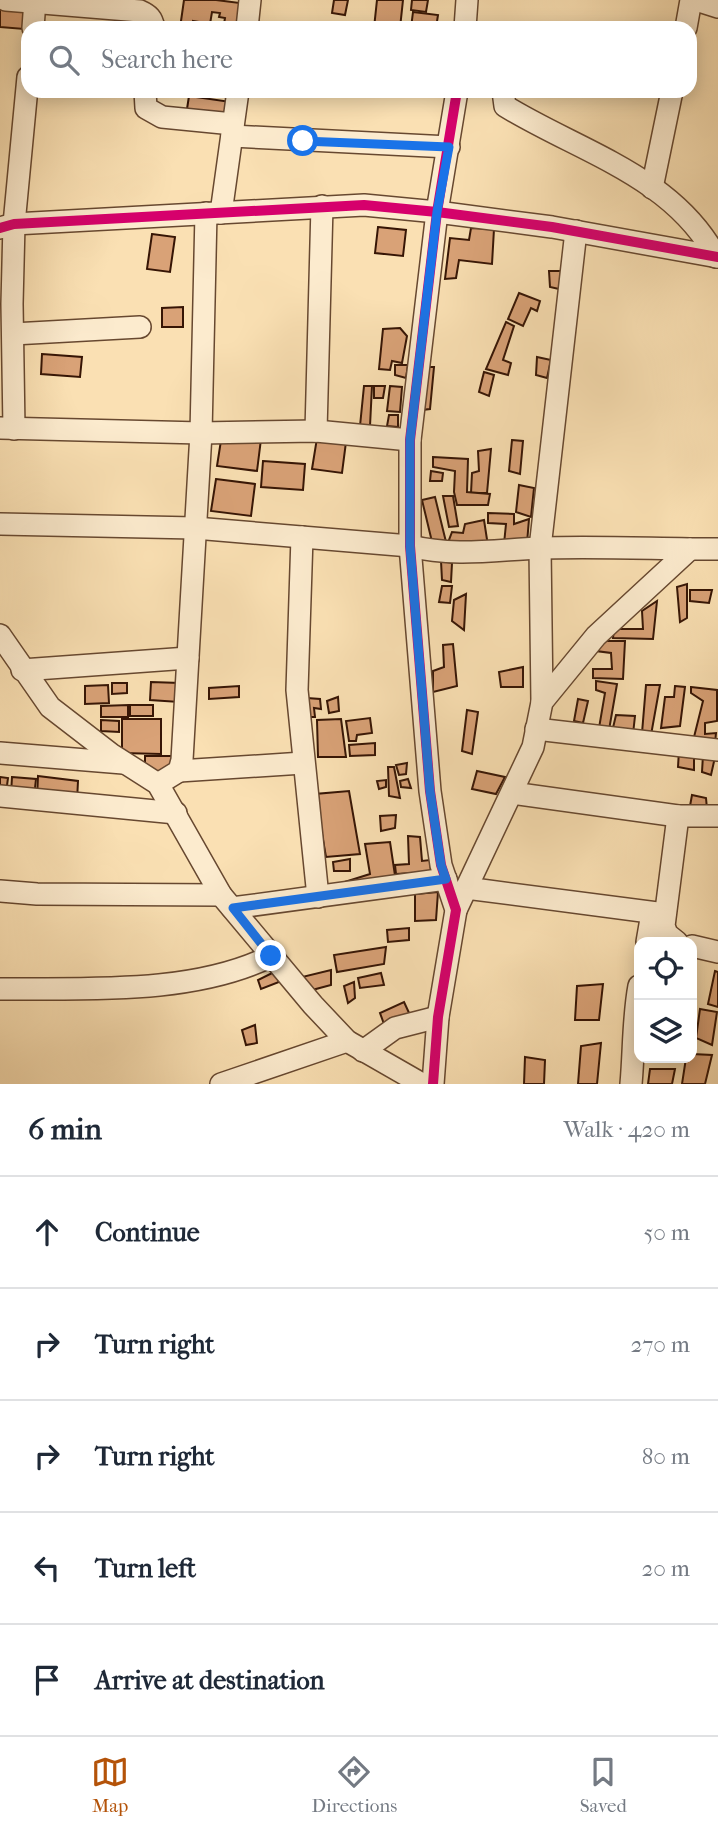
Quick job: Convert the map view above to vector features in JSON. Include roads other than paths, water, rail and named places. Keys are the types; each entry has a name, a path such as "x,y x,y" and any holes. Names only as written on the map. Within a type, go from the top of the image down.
{"street":[{"path":"6,0 140,11 148,14 153,21"},
{"path":"248,21 250,0"},
{"path":"466,21 467,0"},
{"path":"687,21 694,0 718,7"},
{"path":"34,21 35,1"},
{"path":"25,98 7,226 13,334 7,372 7,429 201,433 316,431 410,440"},
{"path":"145,98 146,108 151,113 233,130 449,147"},
{"path":"179,771 183,760 214,213 233,130 237,98"},
{"path":"456,98 437,212 410,440 410,546 430,791 441,865 456,910"},
{"path":"504,98 505,106 642,179 694,223 717,257"},
{"path":"652,188 671,98"},
{"path":"7,226 364,205 576,231 717,257"},
{"path":"316,431 322,206"},
{"path":"433,1084 438,1017 456,910 533,747 542,702 540,548 576,231"},
{"path":"13,334 140,327"},
{"path":"0,524 195,527 410,546 447,552 540,548 718,549"},
{"path":"302,537 297,690 318,897"},
{"path":"542,702 596,636 690,549"},
{"path":"0,635 50,707 158,784 227,902 271,956 355,1046 422,1084"},
{"path":"22,670 188,658"},
{"path":"536,729 718,750"},
{"path":"0,753 125,763"},
{"path":"158,784 179,771 303,763"},
{"path":"512,793 678,816 718,816"},
{"path":"0,796 176,813"},
{"path":"649,937 658,914 678,816"},
{"path":"0,891 227,902 318,897 446,879"},
{"path":"466,888 658,914"},
{"path":"658,914 671,937"},
{"path":"697,947 718,952"},
{"path":"0,989 121,988 214,977 246,968 271,956"},
{"path":"631,1084 637,1000"},
{"path":"221,1084 274,1075 396,1028 438,1017"}]}
